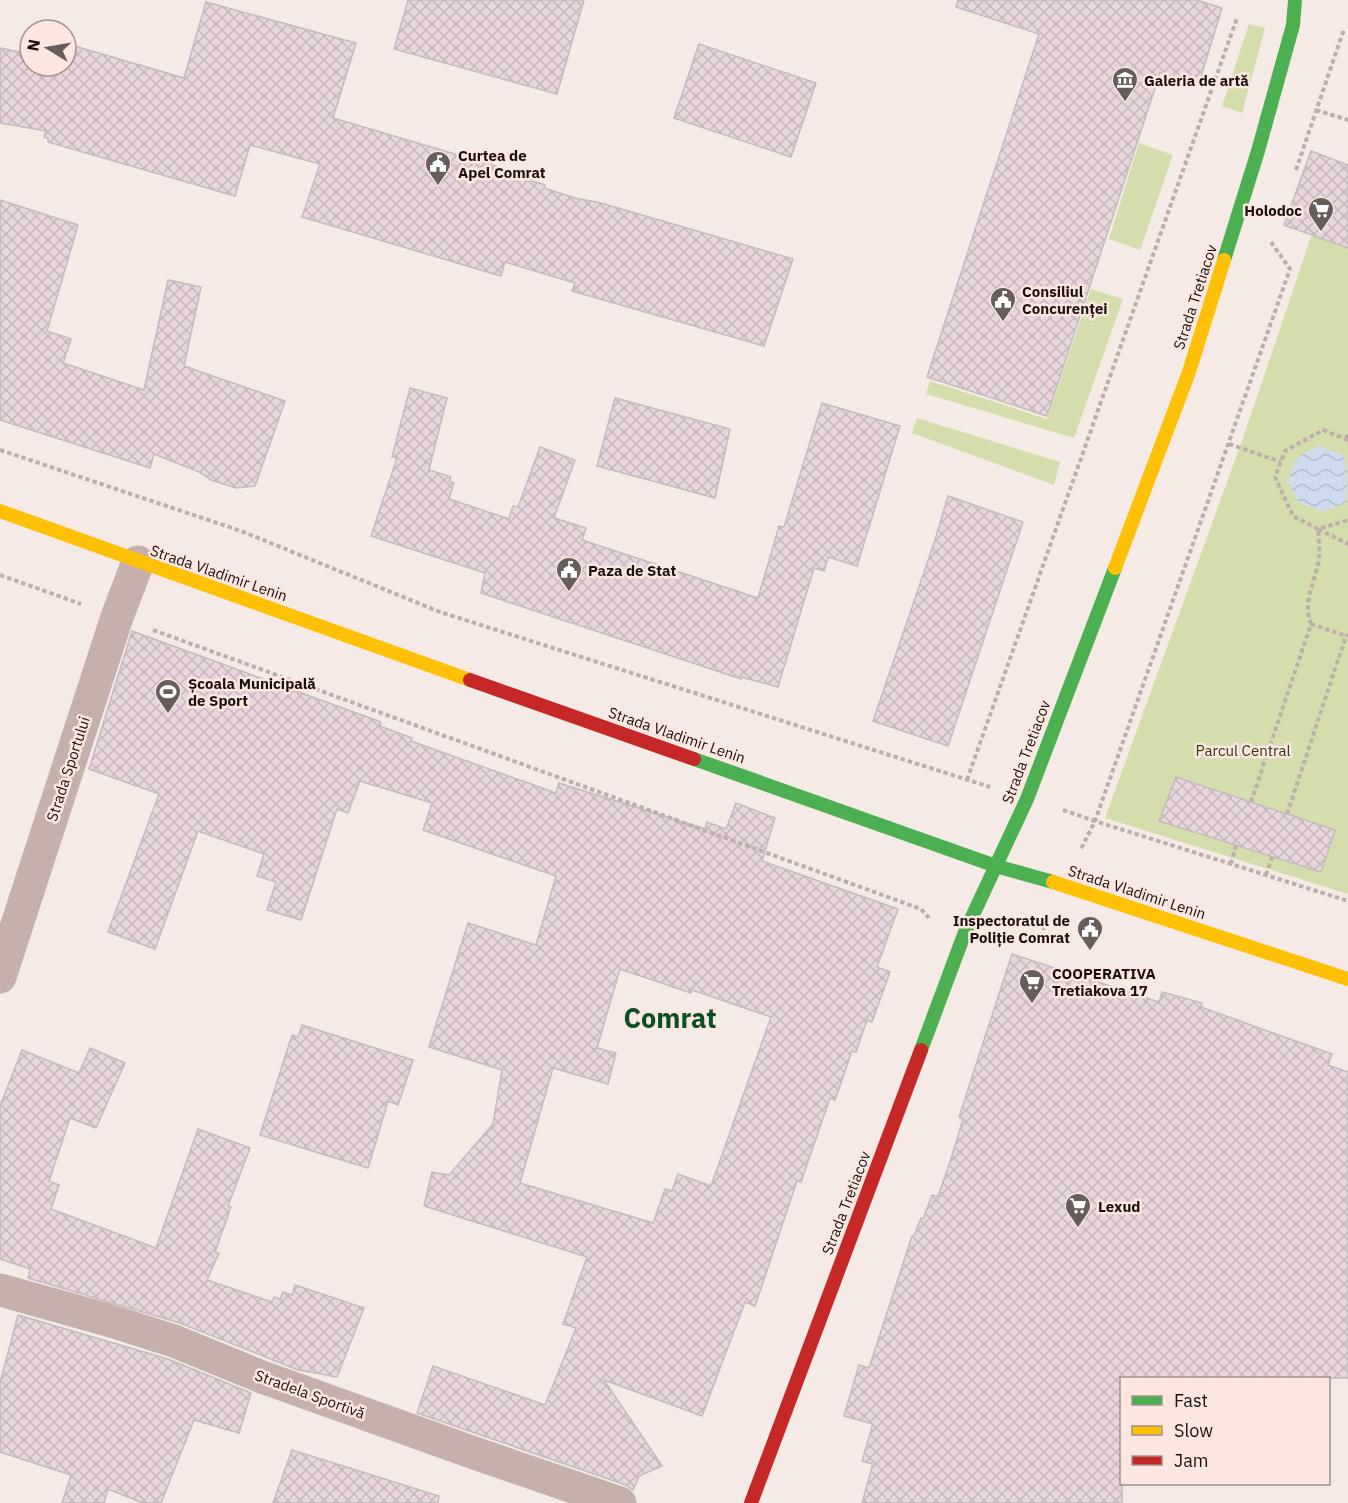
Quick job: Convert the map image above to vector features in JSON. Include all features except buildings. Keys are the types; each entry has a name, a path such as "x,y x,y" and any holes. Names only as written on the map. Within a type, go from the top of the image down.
{"street":[{"name":"Strada Tretiacov","path":"751,1503 965,932 1027,799 1189,372 1258,151 1293,25 1295,0"},
{"name":"Strada Vladimir Lenin","path":"0,511 996,866 1063,885 1348,979"},
{"name":"Strada Sportului","path":"0,977 117,617 138,562"},
{"name":"Stradela Sportivă","path":"0,1290 174,1341 262,1377 620,1503"}],"path":[{"path":"0,450 241,531 440,612 967,780 1238,18"},
{"path":"1293,176 1344,29"},
{"path":"1316,110 1348,120"},
{"path":"1271,242 1290,269 1095,821 1348,901"},
{"path":"1348,433 1347,440 1323,430 1285,451 1275,477 1293,516 1348,544"},
{"path":"1228,444 1281,462"},
{"path":"1318,529 1348,519"},
{"path":"1251,802 1311,624 1308,614 1308,596 1319,558 1318,529"},
{"path":"0,575 921,909 932,920"},
{"path":"1287,814 1347,636 1311,624"},
{"path":"1231,864 1236,845"},
{"path":"1266,875 1272,857"}],"green space":[{"path":"1249,24 1265,28 1242,113 1222,106"},
{"path":"1139,143 1173,155 1140,250 1109,239"},
{"name":"Parcul Central","path":"1312,234 1348,248 1348,894 1105,818 1243,438"},
{"path":"1091,289 1123,299 1074,438 926,394 930,381 1047,419"},
{"path":"917,418 1060,462 1054,485 912,433"}],"water":[{"path":"1319,446 1343,455 1347,479 1346,503 1323,511 1299,503 1288,482 1296,458"}],"traffic: fast":[{"path":"1224,260 1258,151 1293,25 1295,0"},
{"path":"921,1050 965,932 1027,799 1115,568"},
{"path":"694,759 996,866 1053,882"}],"traffic: slow":[{"path":"1115,568 1189,372 1224,260"},
{"path":"0,511 470,680"},
{"path":"1053,882 1348,979"}],"traffic: jam":[{"path":"470,680 694,759"},
{"path":"751,1503 921,1050"}],"place":[{"name":"Galeria de artă","path":"1125,103"},
{"name":"Curtea de Apel Comrat","path":"438,187"},
{"name":"Holodoc","path":"1321,233"},
{"name":"Consiliul Concurenței","path":"1003,323"},
{"name":"Paza de Stat","path":"569,593"},
{"name":"Școala Municipală de Sport","path":"168,715"},
{"name":"Inspectoratul de Poliție Comrat","path":"1090,952"},
{"name":"COOPERATIVA Tretiakova 17","path":"1032,1005"},
{"name":"Lexud","path":"1078,1229"}],"district":[{"name":"Comrat","path":"670,1017"}]}
